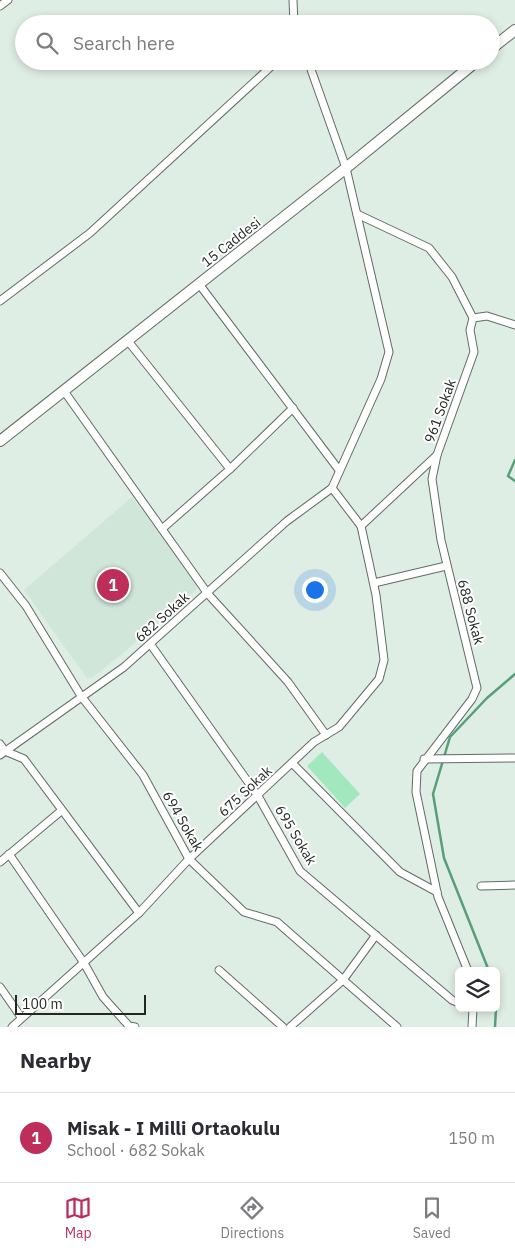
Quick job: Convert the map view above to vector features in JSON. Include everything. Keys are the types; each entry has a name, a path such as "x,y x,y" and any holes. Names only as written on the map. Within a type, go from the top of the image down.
{"street":[{"path":"0,6 8,0"},
{"path":"293,0 294,15"},
{"path":"500,42 515,30"},
{"path":"0,301 90,233 267,70"},
{"path":"311,70 346,168 388,352 381,379 332,488 361,526"},
{"name":"15 Caddesi","path":"0,442 346,168 466,70"},
{"path":"357,214 429,248 452,277 474,318 487,316 515,325"},
{"path":"199,284 339,470"},
{"name":"961 Sokak","path":"361,526 437,455 474,352 470,330 474,318"},
{"path":"128,341 230,470"},
{"path":"64,391 208,594 288,682 326,735"},
{"path":"162,529 230,470 293,408"},
{"name":"688 Sokak","path":"424,759 472,699 477,688 446,566 432,479 437,455"},
{"name":"682 Sokak","path":"2,753 124,667 208,594 287,521 332,488"},
{"name":"675 Sokak","path":"12,1027 139,913 189,859 314,742 339,727 379,680 384,660 374,583 361,526"},
{"path":"374,583 446,566"},
{"name":"694 Sokak","path":"1,575 26,606 81,696 143,775 189,859 244,912 277,922 397,1027"},
{"name":"695 Sokak","path":"151,645 258,796 300,871 455,1001"},
{"path":"0,744 2,753 24,759 139,913"},
{"path":"466,967 437,892 416,792 417,771 424,759 515,758"},
{"path":"292,764 400,872 437,892"},
{"path":"0,862 61,811"},
{"path":"9,854 84,963 103,997 129,1026 135,1027"},
{"path":"480,886 515,885"},
{"path":"290,1027 343,980 376,935"},
{"path":"219,970 283,1027"},
{"path":"0,987 21,1017"},
{"path":"472,1012 472,1027"}],"shaded area":[{"path":"132,497 195,580 197,589 127,650 93,677 87,678 24,590"}],"green space":[{"path":"322,752 360,794 345,808 307,766"}],"waterway":[{"path":"515,460 508,476 515,481"},
{"path":"487,967 444,858 433,794 450,737 487,698 515,674"},
{"path":"495,1027 496,1012"}],"place":[{"name":"Misak - I Milli Ortaokulu","path":"113,585"}]}
